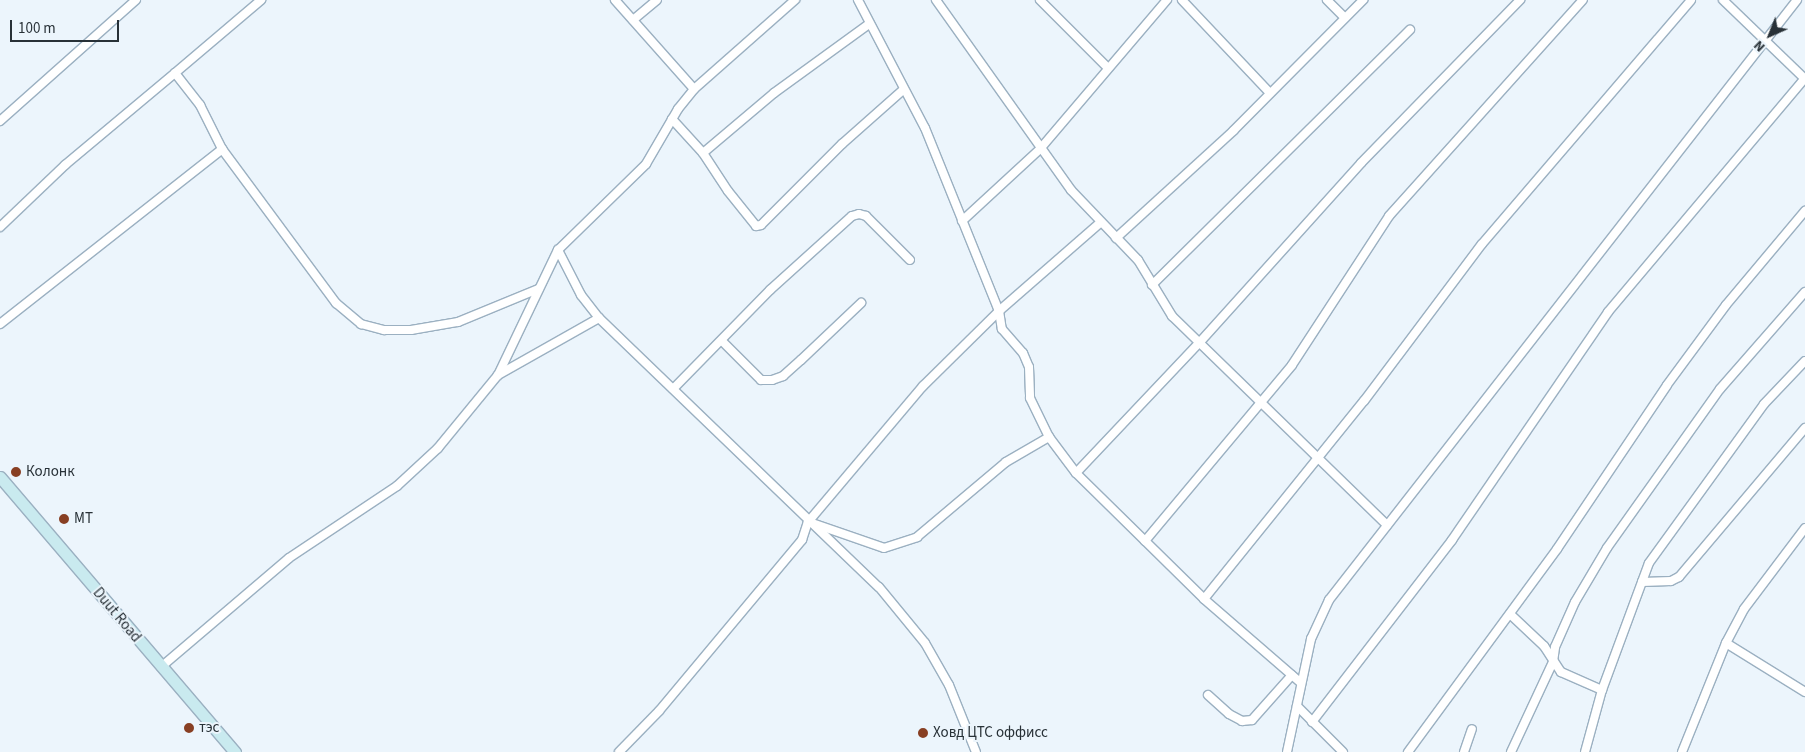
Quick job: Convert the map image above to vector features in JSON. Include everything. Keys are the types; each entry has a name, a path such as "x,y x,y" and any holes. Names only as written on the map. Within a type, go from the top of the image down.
{"main road":[{"name":"Duut Road","path":"0,477 235,752"}],"street":[{"path":"0,121 136,0"},
{"path":"0,227 65,165 262,0"},
{"path":"615,0 694,89"},
{"path":"632,20 657,0"},
{"path":"161,667 301,549 410,475 450,436 498,375 558,250 646,164 672,120 694,89 795,0"},
{"path":"858,0 903,90 925,128 999,310 1002,329 1023,354 1029,367 1030,398 1049,436 1076,473 1204,599 1301,683"},
{"path":"936,0 1040,149 1100,222 1138,260 1172,316 1262,401 1387,525"},
{"path":"1040,0 1108,68"},
{"path":"962,220 1040,149 1167,0"},
{"path":"1182,0 1270,93"},
{"path":"1327,0 1345,18"},
{"path":"1116,238 1270,93 1363,0"},
{"path":"1076,473 1200,342 1361,163 1520,0"},
{"path":"1145,541 1292,365 1389,216 1583,0"},
{"path":"1204,599 1320,458 1482,244 1691,0"},
{"path":"1312,722 1452,540 1608,312 1805,79 1723,0"},
{"path":"1288,752 1301,683 1319,618 1387,525 1797,0"},
{"path":"703,153 774,93 869,24"},
{"path":"1152,285 1410,30"},
{"path":"175,73 200,105 222,149 336,303 361,324 384,330 411,330 458,322 538,290"},
{"path":"672,120 703,153 756,226 761,225 842,144 903,90"},
{"path":"0,324 222,149"},
{"path":"1408,752 1510,614 1667,385 1726,305 1805,211"},
{"path":"673,389 770,290 852,216 859,214 866,216 910,260"},
{"path":"619,752 659,711 802,540 808,522 923,386 999,310 1100,222"},
{"path":"558,250 581,295 599,318 808,522 880,587 925,643 949,685 976,752"},
{"path":"1511,752 1553,662 1555,647 1575,602 1607,548 1720,389 1805,292"},
{"path":"722,340 761,380 772,380 783,376 861,303"},
{"path":"498,375 599,318"},
{"path":"1585,752 1602,690 1650,562 1679,519 1764,404 1805,362"},
{"path":"1642,582 1671,581 1679,576 1805,428"},
{"path":"808,522 884,548 917,537 1006,462 1049,436"},
{"path":"1682,752 1726,642 1744,609 1805,528"},
{"path":"1510,614 1544,646 1553,662 1562,672 1602,690"},
{"path":"1726,642 1805,692"},
{"path":"1208,695 1229,714 1242,721 1252,720 1292,675"},
{"path":"1297,706 1343,752"},
{"path":"1464,752 1472,729"}],"place":[{"name":"Колонк","path":"16,472"},
{"name":"MT","path":"64,519"},
{"name":"тэс","path":"189,728"},
{"name":"Ховд ЦТС оффисс","path":"923,733"}]}
